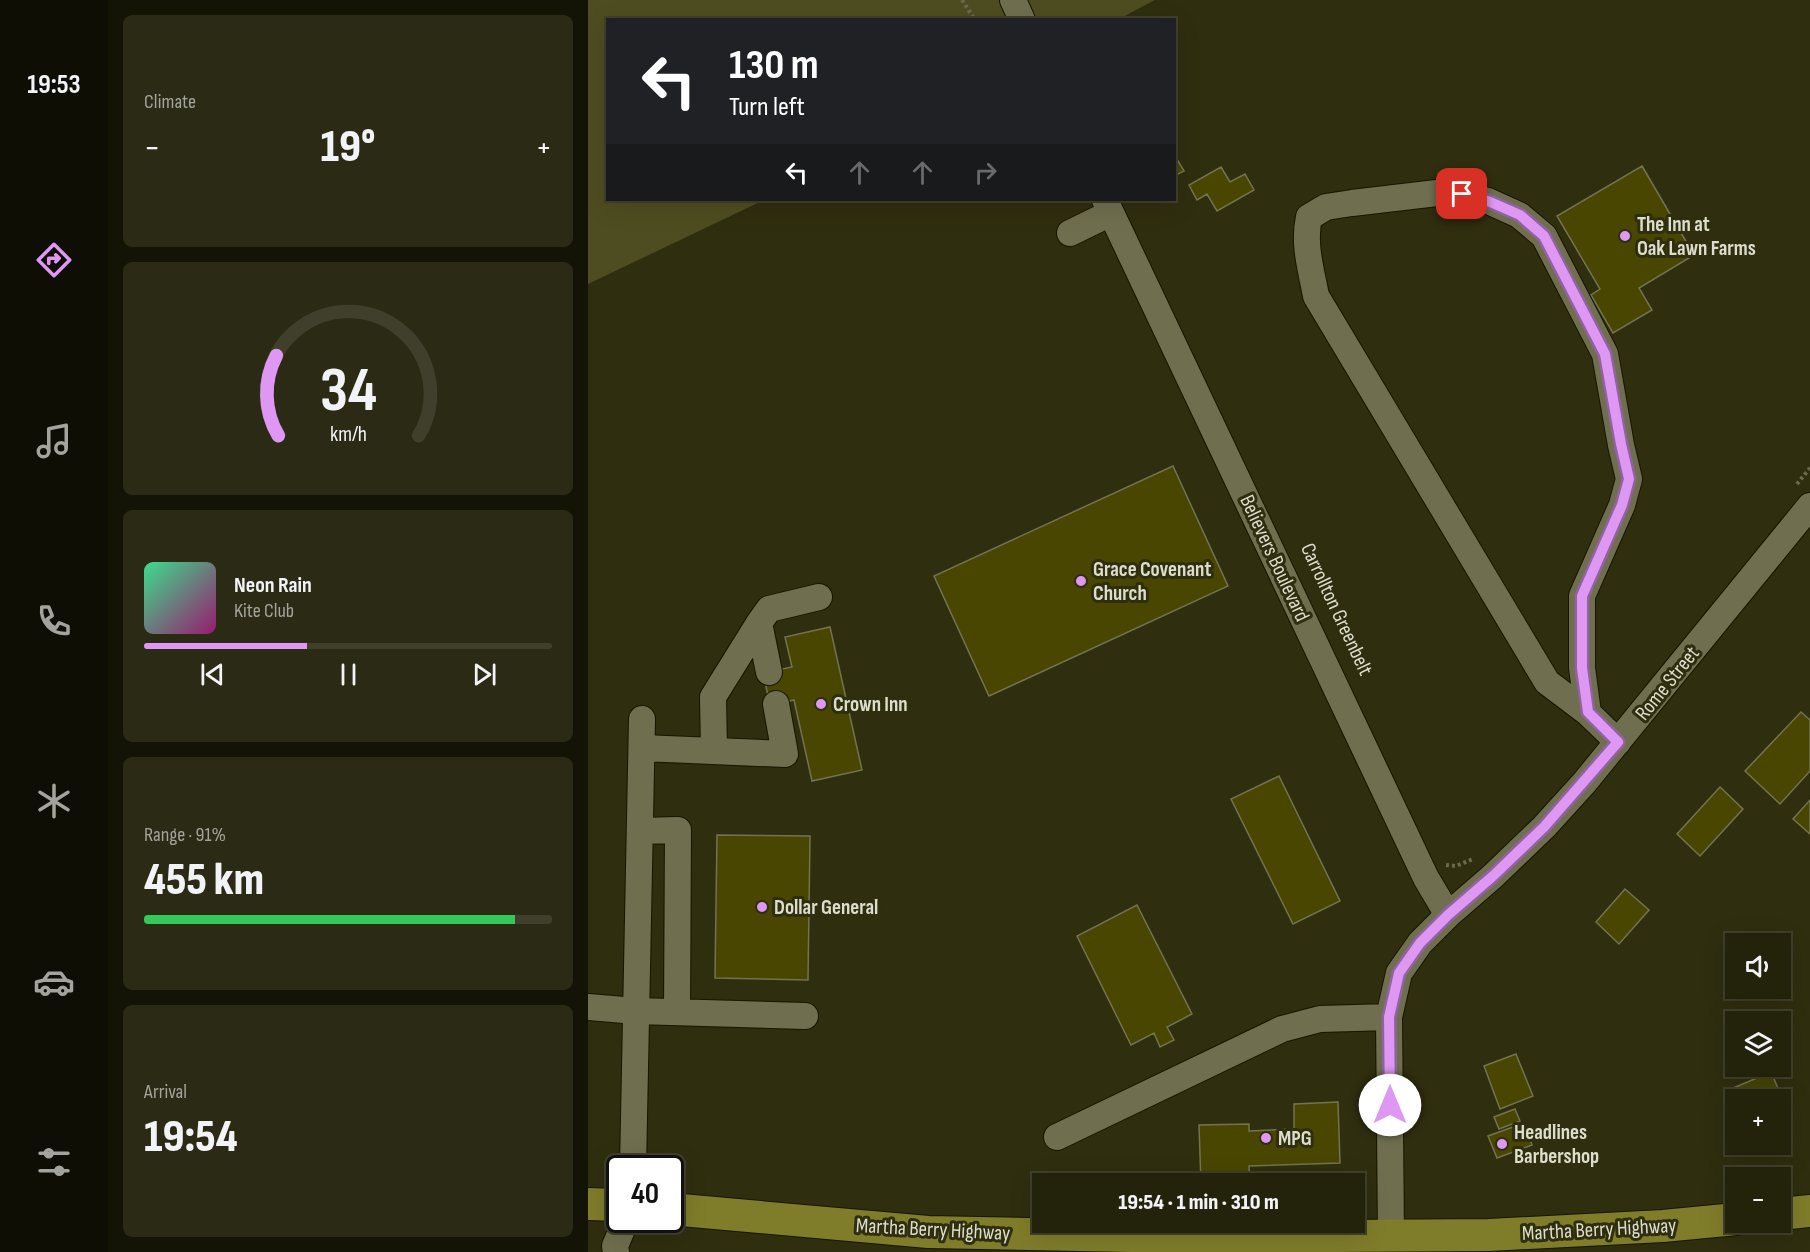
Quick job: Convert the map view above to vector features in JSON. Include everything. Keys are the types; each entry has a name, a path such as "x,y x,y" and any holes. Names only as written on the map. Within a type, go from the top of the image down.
{"main road":[{"path":"588,1204 606,1205"},
{"name":"Martha Berry Highway","path":"684,1210 928,1232 1180,1237 1489,1235 1664,1226 1725,1220"},
{"path":"1791,1213 1810,1211"}],"street":[{"path":"1013,0 1021,18"},
{"path":"1588,712 1582,668 1582,596 1622,505 1629,479 1605,354 1544,236 1520,215 1488,201 1462,194 1437,194 1326,207 1309,217 1306,232 1316,296 1547,682 1588,712 1618,742"},
{"path":"1070,233 1108,206"},
{"name":"Believers Boulevard","path":"1108,206 1426,878 1448,915"},
{"name":"Rome Street","path":"1391,1236 1389,1017 1399,973 1420,943 1544,827 1618,742 1810,506"},
{"path":"714,751 713,697 759,623 769,609 819,597"},
{"path":"759,623 769,672"},
{"path":"642,748 785,754 776,704"},
{"path":"633,1155 642,719"},
{"path":"640,831 678,830 677,1012"},
{"path":"588,1007 636,1011 805,1016"},
{"path":"1057,1137 1282,1029 1320,1019 1389,1017"},
{"path":"616,1252 615,1246 620,1233"}],"path":[{"path":"962,0 974,18"},
{"path":"1438,857 1446,865 1456,866 1477,858"}],"shaded area":[{"path":"588,0 1155,0 1121,18 606,18 606,201 762,201 588,284"}],"building":[{"path":"1176,157 1184,171 1176,175"},
{"name":"The Inn at Oak Lawn Farms","path":"1642,166 1694,255 1639,288 1652,310 1613,333 1591,295 1600,289 1557,216"},
{"path":"1221,167 1230,182 1245,174 1254,190 1217,211 1207,194 1197,200 1189,185"},
{"name":"Grace Covenant Church","path":"1173,466 1228,586 989,696 934,576"},
{"name":"Crown Inn","path":"830,627 862,770 812,781 794,700 770,705 763,673 792,667 785,637"},
{"path":"1801,712 1810,720 1810,771 1780,804 1745,771"},
{"path":"1279,776 1340,901 1293,924 1231,799"},
{"path":"1720,787 1743,809 1700,856 1677,834"},
{"path":"1810,800 1810,834 1793,819"},
{"name":"Dollar General","path":"717,835 810,836 808,980 715,978"},
{"path":"1625,889 1649,910 1619,944 1596,922"},
{"path":"1137,905 1192,1014 1167,1027 1174,1040 1160,1047 1154,1033 1131,1045 1077,936"},
{"path":"1516,1054 1533,1096 1500,1109 1484,1066"},
{"path":"1759,1077 1773,1077 1778,1089 1731,1089"},
{"path":"1338,1102 1340,1163 1249,1166 1249,1173 1201,1173 1199,1125 1249,1124 1249,1131 1294,1129 1294,1104"},
{"path":"1515,1109 1520,1121 1499,1129 1494,1117"},
{"path":"1524,1123 1532,1145 1497,1158 1488,1136"}],"place":[{"name":"The Inn at Oak Lawn Farms","path":"1625,236"},
{"name":"Grace Covenant Church","path":"1081,581"},
{"name":"Crown Inn","path":"821,704"},
{"name":"Dollar General","path":"762,907"},
{"name":"MPG","path":"1266,1138"},
{"name":"Headlines Barbershop","path":"1502,1144"}],"route":[{"path":"1390,1105 1389,1017 1399,973 1420,943 1544,827 1618,742 1588,712 1582,668 1582,596 1622,505 1629,479 1605,354 1544,236 1520,215 1488,201 1462,194"}]}
